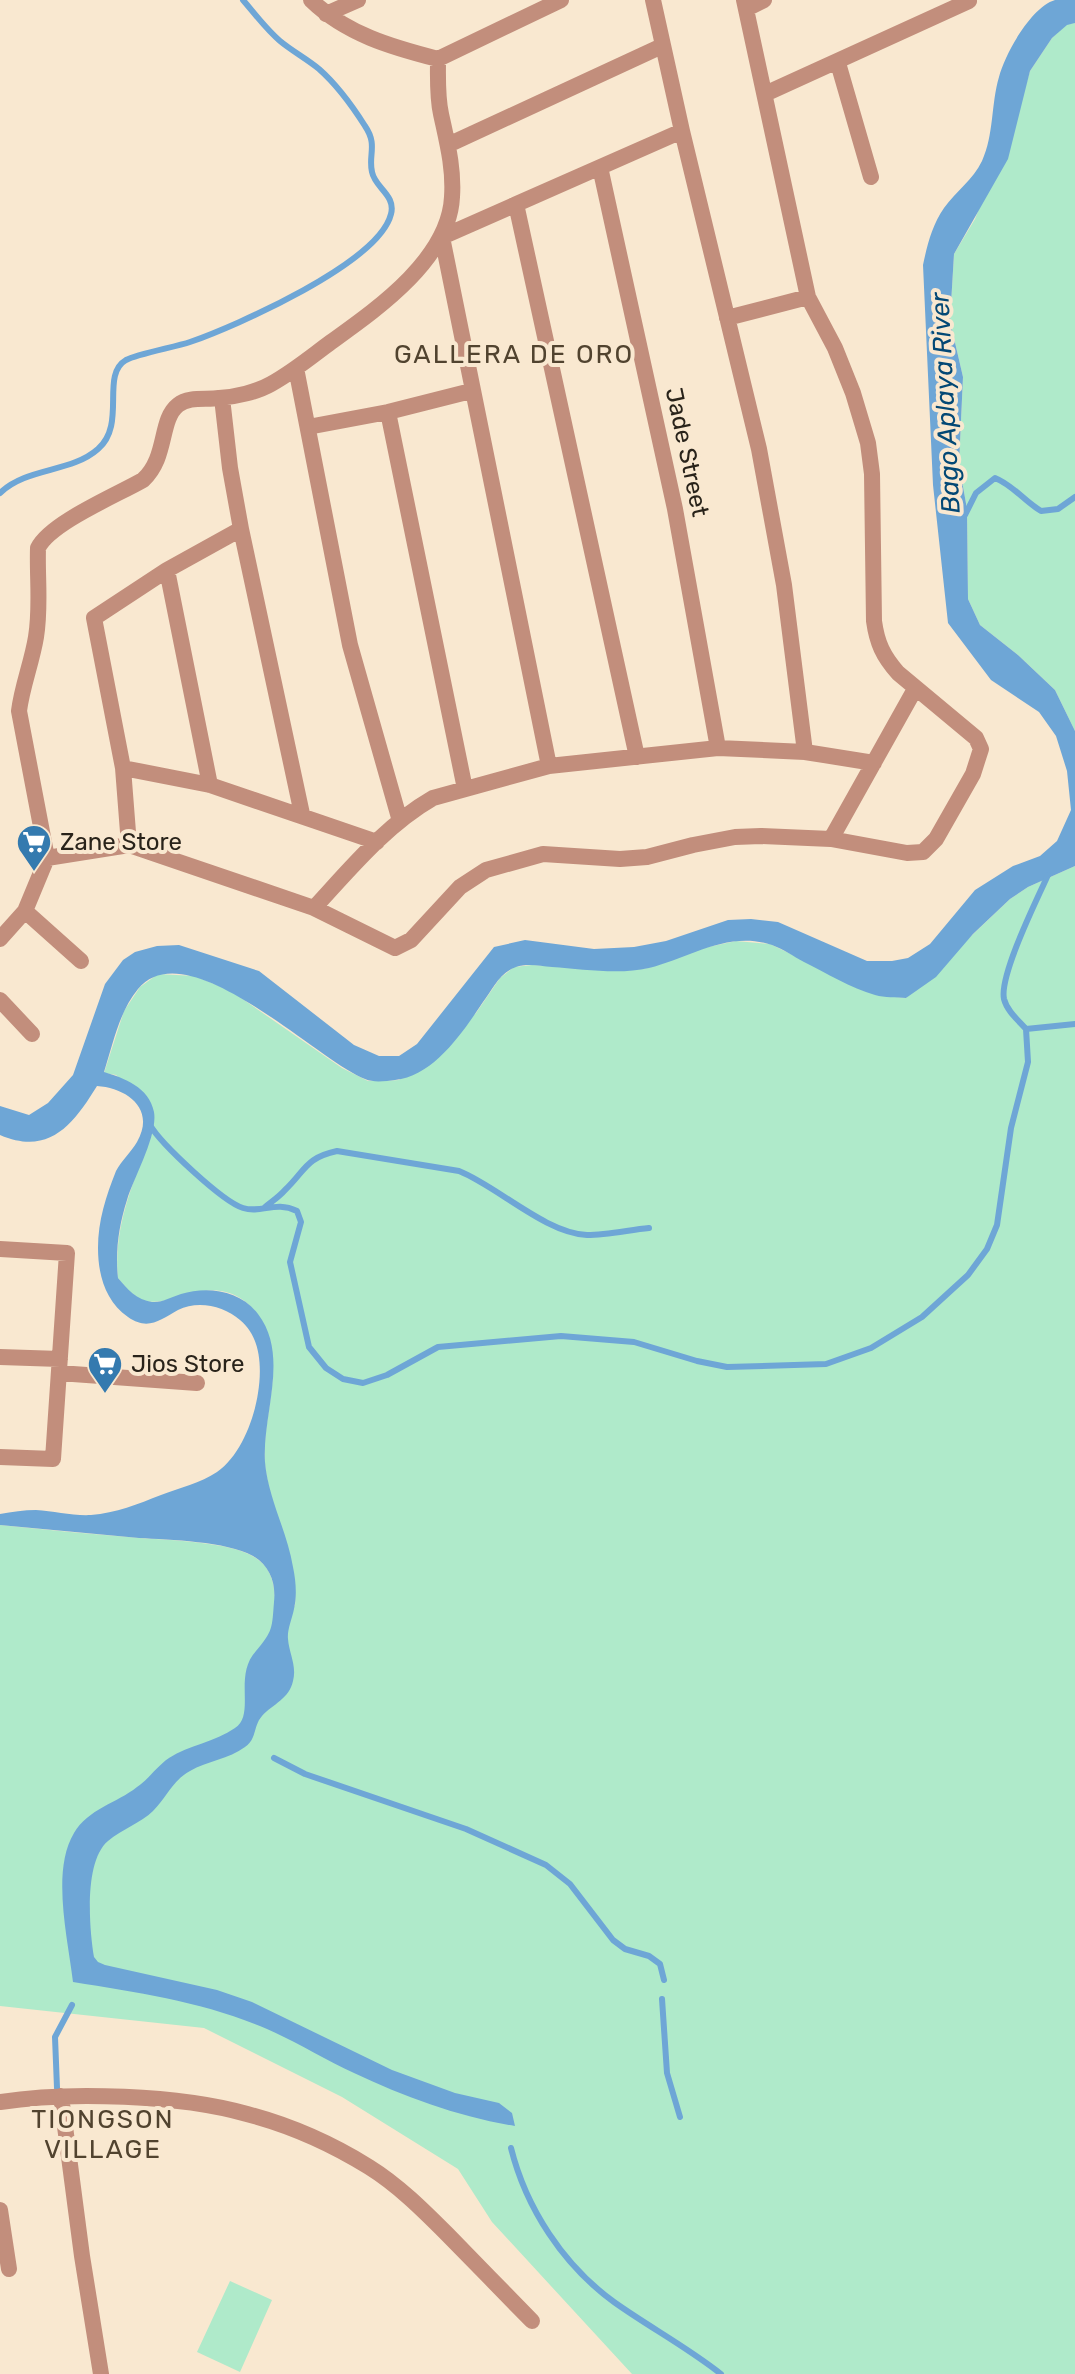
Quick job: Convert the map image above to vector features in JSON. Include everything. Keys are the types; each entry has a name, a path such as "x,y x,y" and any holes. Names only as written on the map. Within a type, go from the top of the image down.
{"street":[{"path":"311,0 326,14 381,44 438,59 561,0"},
{"path":"326,14 358,0"},
{"path":"653,0 759,449 784,585 805,752"},
{"path":"47,858 129,845 314,908 395,948 417,935 460,887 486,870 543,854 620,859 647,857 735,837 831,839 907,853 923,852 936,839 973,774 981,749 976,738 915,689 887,661 878,644 874,621 872,474 868,443 835,348 808,297 745,4 764,0"},
{"path":"765,94 969,1"},
{"path":"450,144 662,46"},
{"path":"0,939 25,911 47,858 19,711 36,641 38,548 57,528 143,480 153,470 169,418 176,406 269,385 296,368 399,289 442,237 450,216 452,198 450,144 441,111 438,59"},
{"path":"838,63 871,177"},
{"path":"442,237 682,131"},
{"name":"Jade Street","path":"600,167 675,509 718,748"},
{"path":"516,204 637,757"},
{"path":"442,237 549,766"},
{"path":"727,318 808,297"},
{"path":"296,368 350,645 400,821"},
{"path":"308,427 388,412 471,391"},
{"path":"222,398 241,529 302,814"},
{"path":"388,412 465,789"},
{"path":"129,845 123,768 94,618 167,570 241,529"},
{"path":"167,570 210,785"},
{"path":"831,839 915,689"},
{"path":"0,711 19,711"},
{"path":"314,908 377,842 433,798 549,766 718,748 805,752 874,763"},
{"path":"123,768 210,785 377,842"},
{"path":"25,911 81,961"},
{"path":"0,1000 32,1034"},
{"path":"0,1249 67,1253 53,1459 0,1457"},
{"path":"0,1357 197,1383"},
{"path":"0,2102 61,2096 212,2106 247,2113 326,2144 370,2167 411,2198 532,2321"},
{"path":"61,2096 101,2374"},
{"path":"0,2210 9,2269"}],"green space":[{"path":"1075,23 1075,731 1055,690 980,625 968,599 967,509 959,464 963,377 950,321 954,254 975,219 1020,105 1030,71 1052,38 1067,24"},
{"path":"1075,866 1075,2374 632,2374 492,2222 458,2169 342,2097 204,2028 0,2006 0,1525 231,1548 264,1565 274,1586 275,1598 295,1606 292,1568 265,1464 273,1367 266,1330 247,1303 226,1292 212,1290 151,1302 137,1297 118,1278 122,1222 154,1113 116,1075 104,1073 124,1011 140,987 158,974 195,976 231,991 342,1068 368,1081 399,1080 476,1013 500,978 514,967 532,965 621,971 648,968 699,949 736,941 770,944 876,995 906,998 1010,899 1028,887"},
{"path":"230,2281 272,2300 240,2372 197,2352"}],"water":[{"name":"Bago Aplaya River","path":"1055,0 1075,0 1075,23 1067,25 1052,38 1030,71 1008,159 954,254 950,321 963,377 959,464 967,509 968,599 980,625 1055,690 1075,731 1075,866 1028,887 1010,899 973,934 936,977 906,998 883,997 866,992 776,947 756,941 724,943 637,970 520,966 510,969 501,977 457,1039 435,1061 409,1077 376,1081 365,1079 343,1067 252,1004 218,986 187,975 160,975 138,989 131,998 117,1029 104,1072 141,1090 154,1112 149,1144 122,1219 117,1248 118,1278 137,1296 152,1302 201,1290 233,1295 251,1306 267,1330 273,1367 265,1462 290,1554 296,1594 288,1636 294,1675 288,1692 262,1716 245,1747 184,1775 153,1811 113,1837 100,1850 90,1895 94,1957 105,1965 217,1990 252,2002 392,2070 455,2093 499,2103 512,2113 515,2126 453,2112 413,2098 343,2068 267,2029 220,2012 73,1982 62,1886 63,1866 74,1833 87,1818 129,1793 169,1758 227,1733 241,1722 246,1672 249,1661 271,1629 274,1588 268,1570 259,1560 228,1547 0,1525 0,1514 36,1510 77,1515 100,1514 135,1505 211,1476 233,1457 245,1437 256,1403 260,1363 256,1344 247,1327 226,1311 194,1305 148,1324 128,1317 108,1295 99,1268 99,1228 116,1171 142,1130 141,1110 135,1102 119,1091 97,1086 69,1124 46,1139 32,1142 0,1135 0,1106 29,1115 48,1103 73,1075 105,984 123,960 135,952 157,946 179,945 259,971 354,1045 379,1056 399,1056 417,1044 494,947 525,940 594,949 634,947 666,941 728,920 751,919 778,922 867,961 908,958 930,944 975,890 1013,866 1040,856 1057,841 1071,810 1067,771 1056,736 1039,712 991,680 948,623 933,485 923,265 930,236 940,215 982,161 989,141 996,87 1007,56 1028,21"}],"waterway":[{"path":"0,493 23,479 75,462 98,449 111,427 115,377 126,360 211,334 303,290 361,252 381,233 391,214 391,202 372,172 369,133 355,111 325,75 275,36 243,0"},
{"name":"Bago Aplaya River","path":"965,515 976,493 995,478 1041,511 1058,509 1075,497"},
{"path":"150,1125 193,1171 234,1203 250,1209 282,1207 297,1211 301,1222 290,1262 309,1347 326,1368 343,1379 363,1383 387,1375 438,1347 561,1336 634,1342 727,1367 826,1364 871,1348 922,1317 968,1275 987,1249 997,1225 1011,1128 1028,1062 1026,1029 1008,1007 1004,988 1020,937 1048,875"},
{"path":"1026,1029 1075,1024"},
{"path":"264,1208 283,1193 312,1161 337,1151 459,1171 538,1218 571,1232 595,1235 649,1228"},
{"path":"274,1758 305,1774 466,1829 546,1865 570,1884 613,1940 625,1949 649,1956 660,1964 664,1980"},
{"path":"662,1999 667,2073 680,2117"},
{"path":"57,2088 55,2037 72,2005"},
{"path":"511,2148 526,2192 537,2213 578,2271 614,2302 721,2374"}],"place":[{"name":"Zane Store","path":"34,873"},
{"name":"Jios Store","path":"105,1395"}],"district":[{"name":"GALLERA DE ORO","path":"514,354"},
{"name":"TIONGSON VILLAGE","path":"103,2134"}]}
